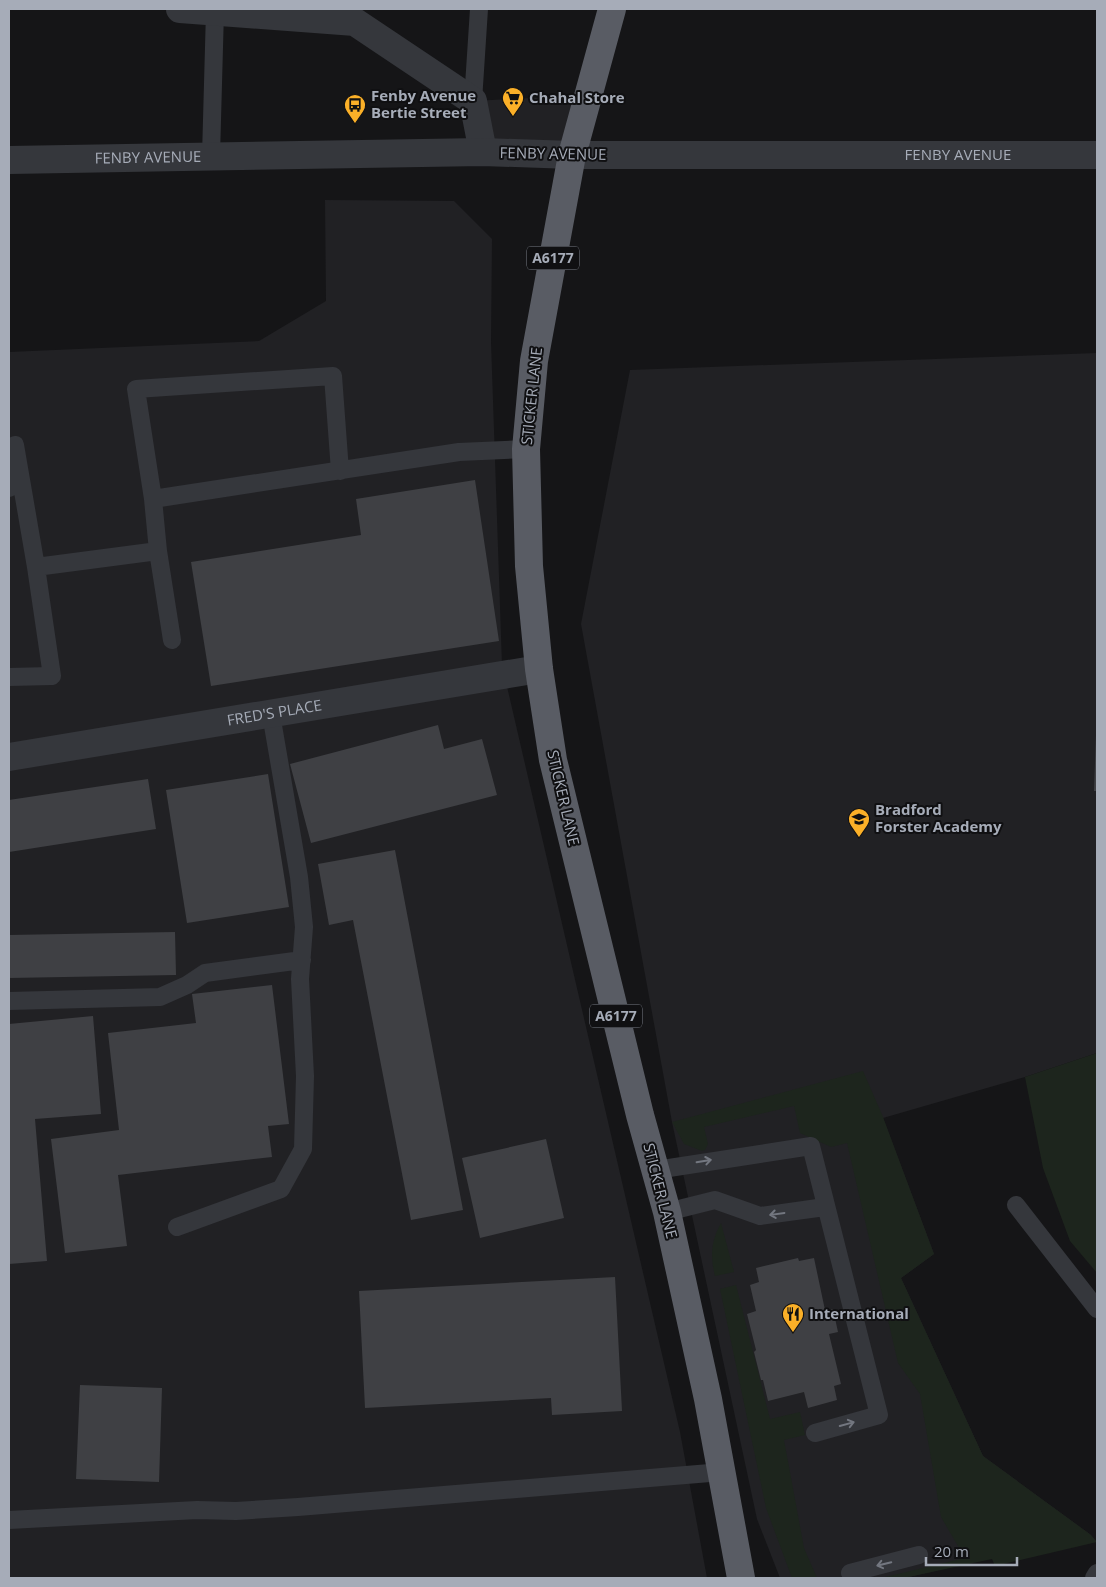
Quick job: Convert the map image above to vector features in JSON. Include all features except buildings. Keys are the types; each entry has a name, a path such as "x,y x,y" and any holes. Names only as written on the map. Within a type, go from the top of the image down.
{"highway":[{"name":"STICKER LANE","path":"612,9 572,155 534,361 526,449 529,566 538,669 553,760 640,1115 667,1212 708,1399 741,1578"}],"street":[{"path":"180,9 355,15 473,101 483,152"},
{"name":"FENBY AVENUE","path":"9,160 483,152 572,155 1097,155"},
{"name":"FRED'S PLACE","path":"9,757 538,669"}],"lane":[{"path":"473,101 479,9"},
{"path":"212,156 215,11"},
{"path":"172,640 136,389 334,376 340,471"},
{"path":"9,488 15,445 36,566 52,676 9,677"},
{"path":"153,500 458,452 526,449"},
{"path":"36,566 158,551"},
{"path":"178,1227 282,1189 303,1149 305,1076 300,979 304,927 299,877 271,714"},
{"path":"9,1001 160,997 187,985 205,973 302,960"},
{"path":"656,1170 811,1146 879,1415 815,1433"},
{"path":"667,1212 715,1200 760,1216 825,1207"},
{"path":"1016,1205 1097,1309"},
{"path":"9,1520 289,1507 722,1472"},
{"path":"850,1573 919,1555"},
{"path":"1094,1578 1097,1573"}],"shaded area":[{"path":"588,95 572,155 483,152 473,101"},
{"path":"325,200 454,201 492,239 491,342 502,665 680,1432 707,1578 9,1578 9,352 259,341 326,301"},
{"name":"Bradford Forster Academy","path":"1097,353 1097,1053 1025,1077 883,1118 934,1254 901,1278 983,1456 1091,1535 904,1578 780,1578 757,1519 672,1122 581,624 630,370"},
{"path":"1097,1053 1097,1273 1070,1241 1043,1168 1025,1077"},
{"path":"863,1071 883,1117 934,1254 901,1278 983,1456 1091,1535 1097,1542 995,1566 992,1559 904,1578 881,1578 965,1558 941,1517 920,1394 898,1363 847,1143 831,1147 800,1133 794,1106 704,1127 708,1144 705,1150 702,1151 684,1144 672,1122"},
{"path":"721,1223 734,1272 715,1276 712,1249"},
{"path":"736,1285 770,1419 800,1412 805,1435 784,1440 804,1548 817,1578 792,1578 766,1508 720,1289"}],"place":[{"name":"Chahal Store","path":"513,117"},
{"name":"Fenby Avenue Bertie Street","path":"355,124"},
{"name":"Bradford Forster Academy","path":"859,838"},
{"name":"International","path":"793,1333"}]}
